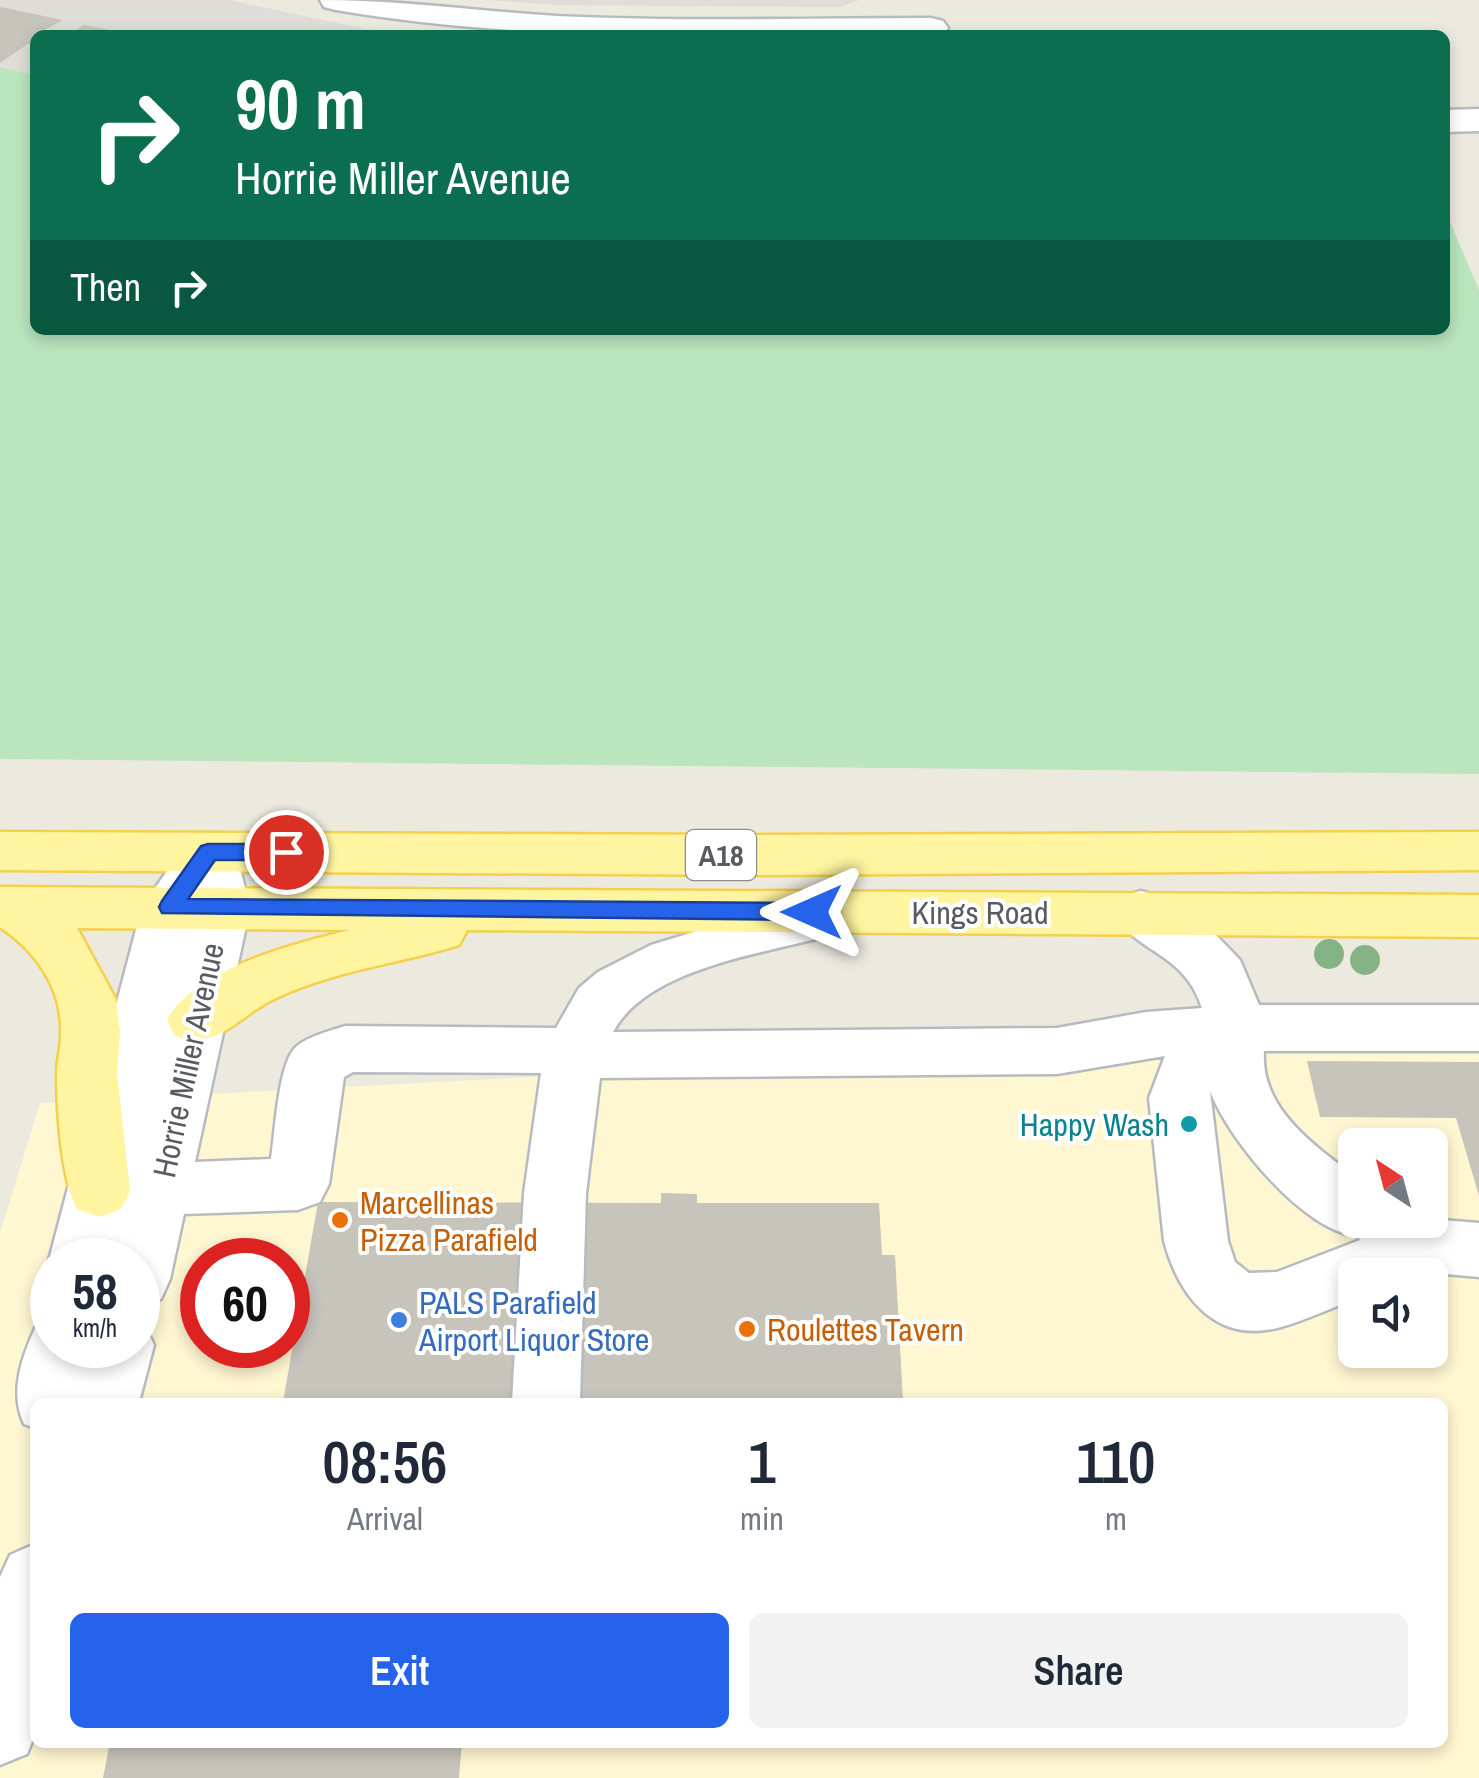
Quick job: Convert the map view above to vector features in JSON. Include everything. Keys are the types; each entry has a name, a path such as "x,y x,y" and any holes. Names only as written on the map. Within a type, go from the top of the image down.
{"main road":[{"name":"Kings Road","path":"0,851 753,856 1479,851"},
{"name":"Kings Road","path":"7,907 1479,916"},
{"path":"7,907 62,947 87,1000 91,1032 87,1072 129,1190"},
{"path":"196,1020 227,995 277,972 442,930 545,910"}],"street":[{"path":"336,0 442,20 531,26 931,28"},
{"path":"1450,121 1479,120"},
{"name":"Horrie Miller Avenue","path":"134,1238 129,1190 208,852"},
{"name":"Horrie Miller Avenue","path":"96,1238 129,1190 196,1020 196,908"},
{"path":"546,1398 563,1110 577,1052 598,1005 632,980 754,929 850,912"},
{"path":"1141,912 1191,944 1220,975 1237,1028 1235,1080 1263,1133 1338,1198"},
{"path":"129,1190 298,1184 316,1064 344,1049 618,1056 1057,1051 1146,1034 1237,1028 1479,1028"},
{"path":"1237,1028 1195,1058 1180,1089 1193,1208 1206,1275 1236,1303 1256,1304 1278,1300 1422,1238"},
{"path":"49,1398 55,1368"},
{"path":"106,1398 115,1368"},
{"path":"0,1727 30,1601"}],"shaded area":[{"path":"0,0 229,0 370,30 30,30 30,74 0,67"},
{"path":"487,0 860,0 839,7 811,7 557,5"},
{"path":"1479,1027 1479,1778 0,1778 0,1233 40,1103"}],"green space":[{"path":"0,67 30,74 30,335 1450,335 1450,222 1479,290 1479,774 0,759"}],"building":[{"path":"0,7 63,20 44,30 30,30 30,42 0,63"},
{"path":"84,25 110,30 76,30"},
{"path":"1307,1061 1479,1062 1479,1196 1456,1118 1320,1117"},
{"path":"661,1193 697,1194 697,1203 879,1203 882,1255 895,1255 903,1398 284,1398 289,1368 310,1368 310,1248 318,1202 661,1203"},
{"path":"109,1748 462,1748 459,1778 103,1778"}],"place":[{"name":"Happy Wash","path":"1189,1124"},
{"name":"Marcellinas Pizza Parafield","path":"340,1220"},
{"name":"PALS Parafield Airport Liquor Store","path":"399,1320"},
{"name":"Roulettes Tavern","path":"747,1329"}],"route":[{"path":"286,852 208,852 170,907 812,912"}]}
